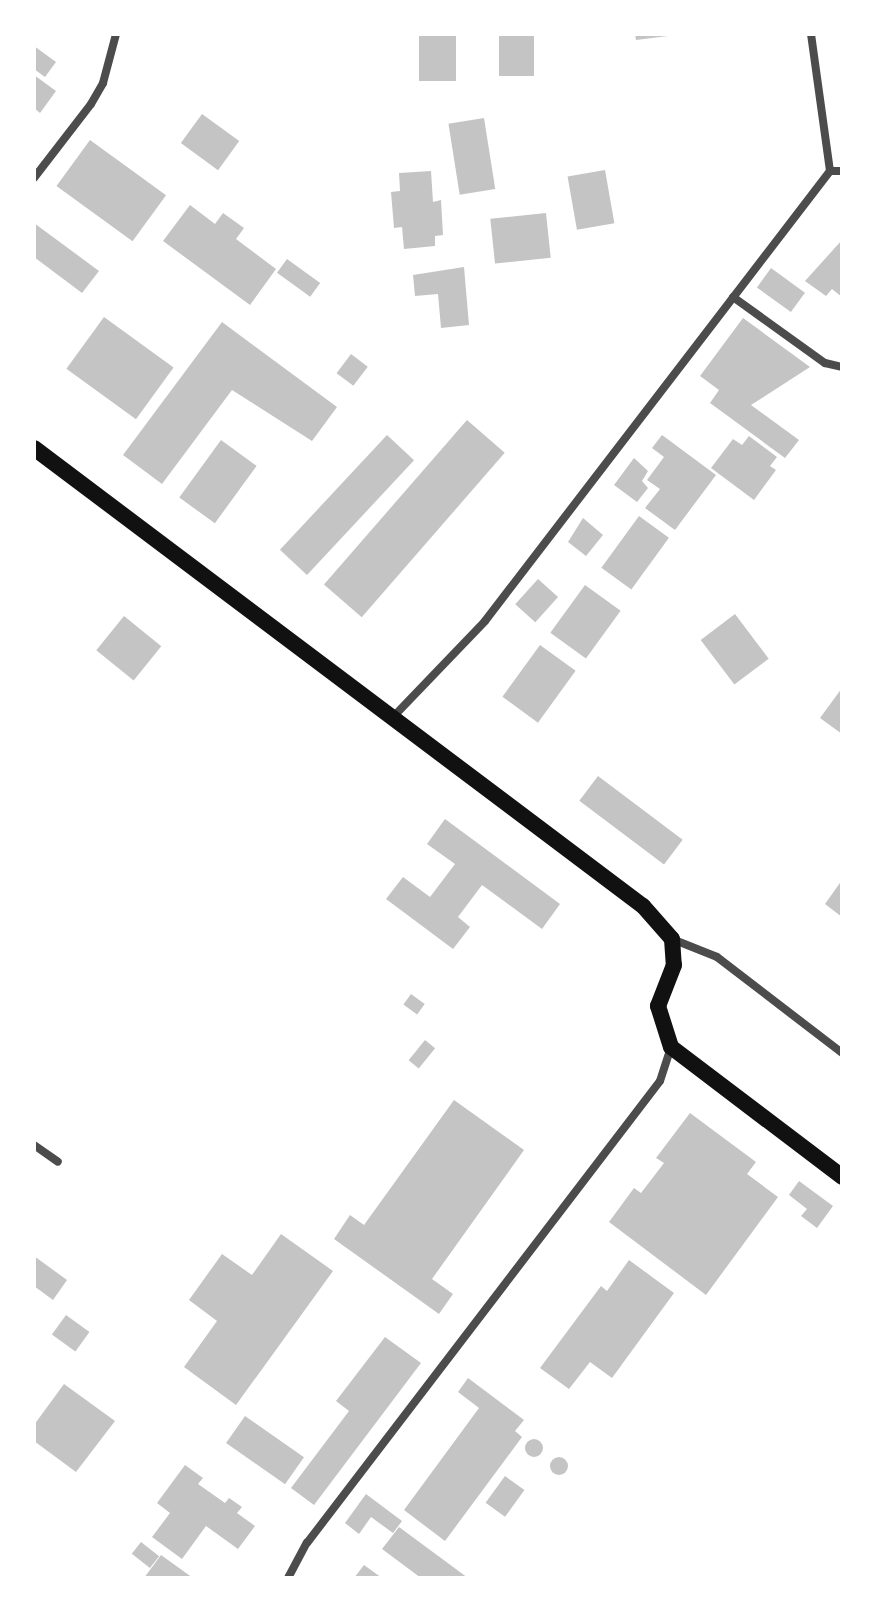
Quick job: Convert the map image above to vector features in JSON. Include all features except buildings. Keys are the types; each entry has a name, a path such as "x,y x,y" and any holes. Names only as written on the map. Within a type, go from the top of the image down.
{"main road":[{"path":"34,448 395,715 643,906 672,939 674,965 658,1006 671,1047 842,1177"}],"street":[{"path":"34,178 91,104 103,83 116,34"},
{"path":"395,715 485,621 830,171 811,34"},
{"path":"830,171 842,171"},
{"path":"733,297 825,363 842,367"},
{"path":"672,939 717,957 842,1053"},
{"path":"288,1578 307,1543 660,1081 671,1047"},
{"path":"34,1145 58,1162"}]}
